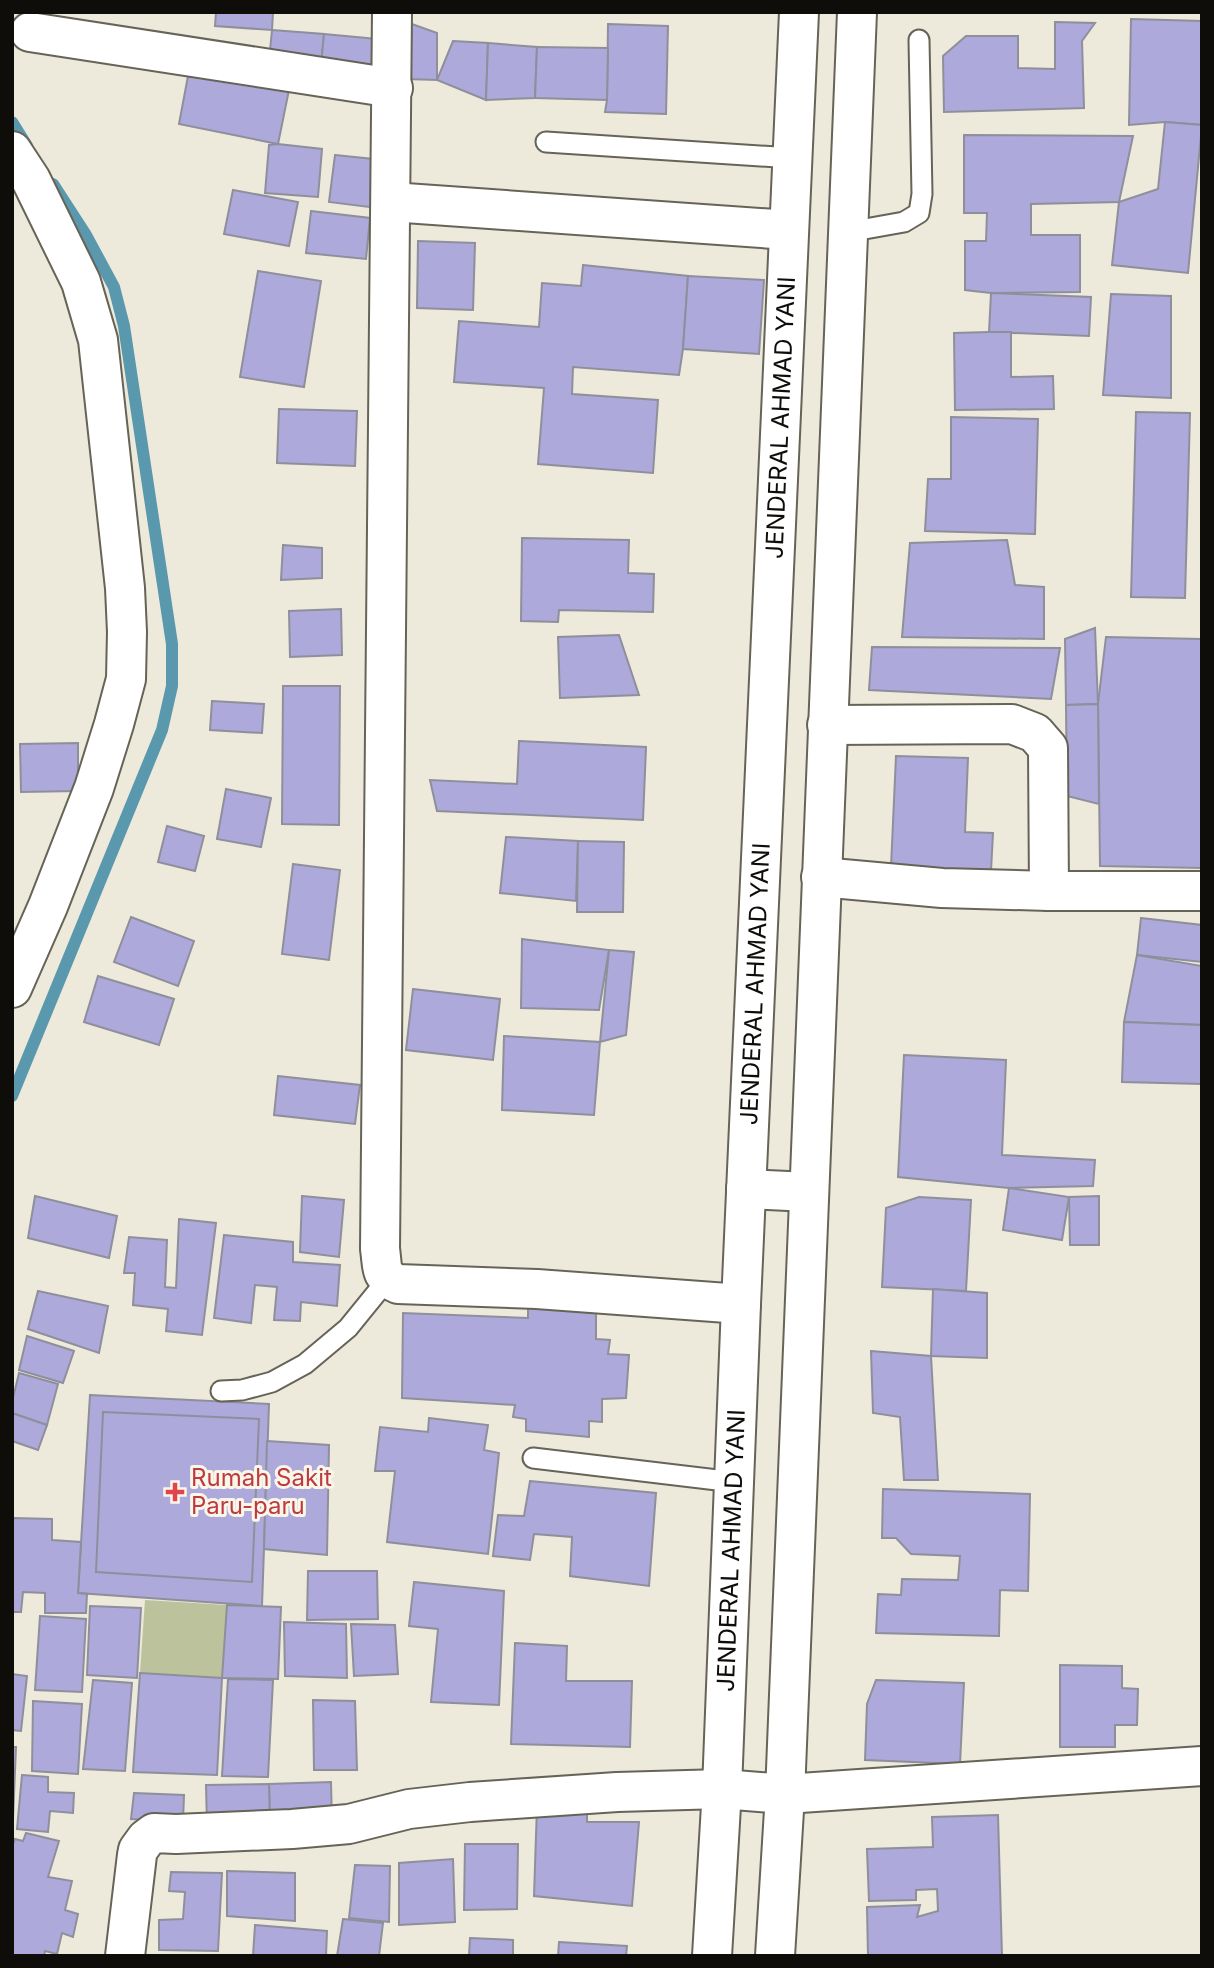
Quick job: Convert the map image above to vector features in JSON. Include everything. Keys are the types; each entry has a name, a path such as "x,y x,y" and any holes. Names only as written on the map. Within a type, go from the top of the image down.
{"street":[{"path":"393,12 380,1249 384,1274 387,1280 398,1284 550,1290 741,1304"},
{"name":"JENDERAL AHMAD YANI","path":"712,1956 722,1789 799,12"},
{"path":"775,1956 785,1794 857,12"},
{"path":"30,32 393,88"},
{"path":"12,151 31,180 81,282 98,340 127,632 126,679 94,788 48,906 12,988"},
{"path":"391,202 789,230"},
{"path":"771,642 831,643"},
{"path":"827,725 1012,724 1035,733 1048,748 1049,891"},
{"path":"821,877 942,888 1202,891"},
{"path":"746,1189 808,1192"},
{"path":"125,1956 137,1855 146,1839 154,1833 292,1829 349,1824 409,1809 617,1792 722,1789 785,1794 1202,1766"}],"lane":[{"path":"848,232 904,222 919,214 922,194 919,40"},
{"path":"546,142 792,158"},
{"path":"221,1391 242,1390 272,1382 305,1364 348,1328 387,1280"},
{"path":"533,1458 734,1482"}],"green space":[{"path":"145,1600 227,1605 222,1678 140,1673"}],"building":[{"path":"216,12 273,12 272,30 215,26"},
{"path":"1131,19 1202,21 1202,125 1165,122 1129,125"},
{"path":"1055,22 1095,23 1082,41 1084,108 944,112 943,56 966,36 1018,36 1018,68 1055,69"},
{"path":"409,23 437,33 437,80 405,79"},
{"path":"608,24 668,26 666,114 605,112"},
{"path":"272,30 324,34 321,65 269,61"},
{"path":"324,34 377,39 391,74 321,65"},
{"path":"453,41 488,43 486,100 437,80"},
{"path":"488,43 537,47 535,98 486,100"},
{"path":"537,47 608,48 607,100 535,98"},
{"path":"191,60 291,80 278,144 179,124"},
{"path":"1165,122 1202,125 1188,273 1112,265 1119,202 1158,189"},
{"path":"964,135 1133,136 1119,202 1031,204 1031,235 1080,235 1080,292 991,293 965,290 965,241 986,241 987,213 964,213"},
{"path":"269,145 322,149 318,197 265,193"},
{"path":"335,155 383,160 377,208 329,202"},
{"path":"233,190 298,202 289,246 224,234"},
{"path":"311,211 370,218 366,259 306,253"},
{"path":"418,241 475,243 473,310 417,308"},
{"path":"583,265 688,276 679,375 573,367 572,394 658,400 653,473 538,464 544,388 454,382 459,321 539,327 542,283 581,286"},
{"path":"258,271 321,281 304,387 240,377"},
{"path":"688,276 764,280 759,354 683,349"},
{"path":"991,293 1091,297 1089,336 989,332"},
{"path":"1111,294 1171,296 1171,398 1103,395"},
{"path":"1011,332 1011,377 1053,376 1054,409 955,410 954,333"},
{"path":"279,409 357,411 355,466 277,463"},
{"path":"1136,412 1190,413 1185,598 1131,597"},
{"path":"951,417 1038,419 1035,534 925,531 928,479 951,479"},
{"path":"522,538 629,540 628,573 654,574 653,612 559,610 558,622 521,621"},
{"path":"1007,540 1015,585 1044,587 1044,639 902,637 910,543"},
{"path":"283,545 322,548 322,578 281,580"},
{"path":"341,609 342,655 290,657 289,611"},
{"path":"1095,628 1098,704 1066,705 1065,639"},
{"path":"619,635 639,695 560,698 558,637"},
{"path":"1106,637 1202,639 1202,868 1100,866 1098,704"},
{"path":"872,647 1060,648 1051,699 869,690"},
{"path":"283,686 340,686 339,825 282,824"},
{"path":"212,701 264,704 262,733 210,730"},
{"path":"1098,704 1099,804 1067,796 1066,705"},
{"path":"519,741 646,747 643,820 437,811 430,780 517,784"},
{"path":"78,743 78,791 21,792 20,744"},
{"path":"896,756 968,758 965,832 993,833 991,871 891,867"},
{"path":"226,789 271,798 261,847 217,839"},
{"path":"167,826 204,836 195,871 158,862"},
{"path":"506,837 578,841 576,901 500,893"},
{"path":"578,841 624,842 623,912 577,912"},
{"path":"293,864 340,870 329,960 282,954"},
{"path":"131,917 194,941 178,986 114,962"},
{"path":"1141,918 1202,925 1202,962 1137,955"},
{"path":"522,939 609,950 599,1010 521,1008"},
{"path":"609,950 634,952 626,1035 600,1042"},
{"path":"1137,955 1202,966 1202,1025 1124,1022"},
{"path":"98,976 174,999 159,1045 84,1022"},
{"path":"413,989 500,999 493,1060 406,1050"},
{"path":"1124,1022 1202,1025 1202,1084 1122,1082"},
{"path":"504,1036 600,1042 594,1115 502,1110"},
{"path":"904,1055 1006,1060 1002,1155 1095,1160 1093,1186 1009,1188 898,1177"},
{"path":"278,1076 360,1085 355,1124 274,1115"},
{"path":"1009,1188 1069,1197 1062,1240 1003,1230"},
{"path":"35,1196 117,1216 109,1258 28,1238"},
{"path":"302,1196 344,1200 339,1257 300,1252"},
{"path":"1099,1196 1099,1245 1070,1245 1069,1197"},
{"path":"919,1197 971,1200 966,1291 882,1287 886,1208"},
{"path":"179,1219 216,1223 202,1335 166,1331 168,1309 133,1305 135,1273 124,1273 129,1237 167,1240 165,1287 176,1288"},
{"path":"224,1235 293,1242 293,1262 340,1265 337,1306 301,1302 300,1321 274,1320 277,1287 255,1285 251,1323 214,1318"},
{"path":"933,1289 987,1293 987,1358 931,1356"},
{"path":"38,1291 108,1306 99,1353 28,1329"},
{"path":"528,1302 596,1306 596,1339 610,1340 608,1354 629,1355 626,1398 602,1399 602,1422 589,1421 589,1437 526,1431 526,1419 513,1417 515,1405 402,1398 403,1313 528,1318"},
{"path":"27,1336 74,1351 63,1383 19,1370"},
{"path":"871,1351 931,1356 938,1480 904,1480 900,1417 873,1413"},
{"path":"19,1373 58,1384 47,1425 12,1413"},
{"name":"Rumah Sakit Paru-paru","path":"90,1395 269,1404 262,1606 78,1593"},
{"name":"Rumah Sakit Paru-paru","path":"103,1412 259,1419 252,1582 96,1572"},
{"path":"12,1413 47,1425 38,1450 12,1441"},
{"path":"429,1418 488,1425 484,1450 499,1453 488,1554 387,1542 395,1471 375,1471 380,1427 428,1432"},
{"path":"267,1441 329,1445 327,1555 264,1549"},
{"path":"530,1481 656,1493 649,1586 570,1576 572,1537 534,1534 530,1560 493,1556 498,1515 524,1516"},
{"path":"883,1489 1030,1494 1028,1591 1000,1590 999,1636 876,1633 878,1594 901,1595 902,1579 958,1580 960,1556 911,1554 896,1538 882,1538"},
{"path":"12,1518 52,1519 52,1540 81,1542 78,1593 87,1594 86,1613 45,1613 45,1593 23,1592 21,1612 12,1612"},
{"path":"308,1571 377,1571 378,1619 307,1620"},
{"path":"414,1582 504,1591 499,1705 431,1702 438,1629 409,1626"},
{"path":"227,1605 281,1607 278,1679 222,1678"},
{"path":"90,1606 141,1608 137,1678 87,1675"},
{"path":"40,1616 86,1619 82,1692 35,1690"},
{"path":"284,1622 346,1624 347,1678 285,1676"},
{"path":"351,1624 395,1625 398,1674 354,1676"},
{"path":"515,1643 567,1646 566,1681 632,1681 630,1747 511,1744"},
{"path":"1060,1665 1122,1666 1122,1688 1138,1689 1137,1725 1115,1725 1115,1747 1060,1747"},
{"path":"140,1673 222,1678 217,1775 133,1772"},
{"path":"12,1674 27,1676 21,1731 12,1730"},
{"path":"228,1679 273,1680 268,1777 222,1776"},
{"path":"93,1680 132,1683 125,1771 83,1769"},
{"path":"876,1680 964,1683 960,1764 865,1760 867,1704"},
{"path":"313,1700 355,1701 357,1770 314,1770"},
{"path":"33,1701 82,1704 78,1774 32,1771"},
{"path":"12,1747 16,1747 13,1819 12,1819"},
{"path":"22,1775 48,1777 48,1792 74,1793 73,1813 50,1811 48,1832 17,1829"},
{"path":"331,1782 332,1823 270,1825 269,1784"},
{"path":"269,1784 270,1825 207,1826 206,1785"},
{"path":"134,1793 184,1795 183,1822 131,1819"},
{"path":"537,1806 587,1806 587,1822 639,1822 632,1906 534,1896"},
{"path":"998,1815 1002,1956 868,1956 867,1907 920,1905 917,1917 938,1911 937,1889 916,1890 916,1900 869,1901 867,1849 933,1847 932,1817"},
{"path":"26,1833 59,1841 48,1877 72,1881 65,1910 78,1914 73,1937 62,1933 57,1954 45,1951 44,1956 12,1955 12,1846 15,1839 23,1841"},
{"path":"465,1844 518,1844 517,1909 464,1910"},
{"path":"453,1859 455,1922 399,1925 399,1863"},
{"path":"355,1865 390,1866 389,1922 349,1918"},
{"path":"227,1871 295,1873 295,1921 227,1916"},
{"path":"171,1872 222,1873 218,1951 159,1950 159,1920 183,1919 185,1892 169,1891"},
{"path":"343,1919 383,1923 379,1956 337,1956"},
{"path":"255,1925 327,1931 326,1956 253,1956"},
{"path":"470,1938 513,1940 513,1956 469,1956"},
{"path":"559,1942 627,1946 626,1956 558,1956"}],"waterway":[{"path":"12,122 27,146"},
{"path":"12,1096 162,730 172,686 172,644 124,326 114,287 86,235 53,184"}],"place":[{"name":"Rumah Sakit Paru-paru","path":"175,1492"}]}
